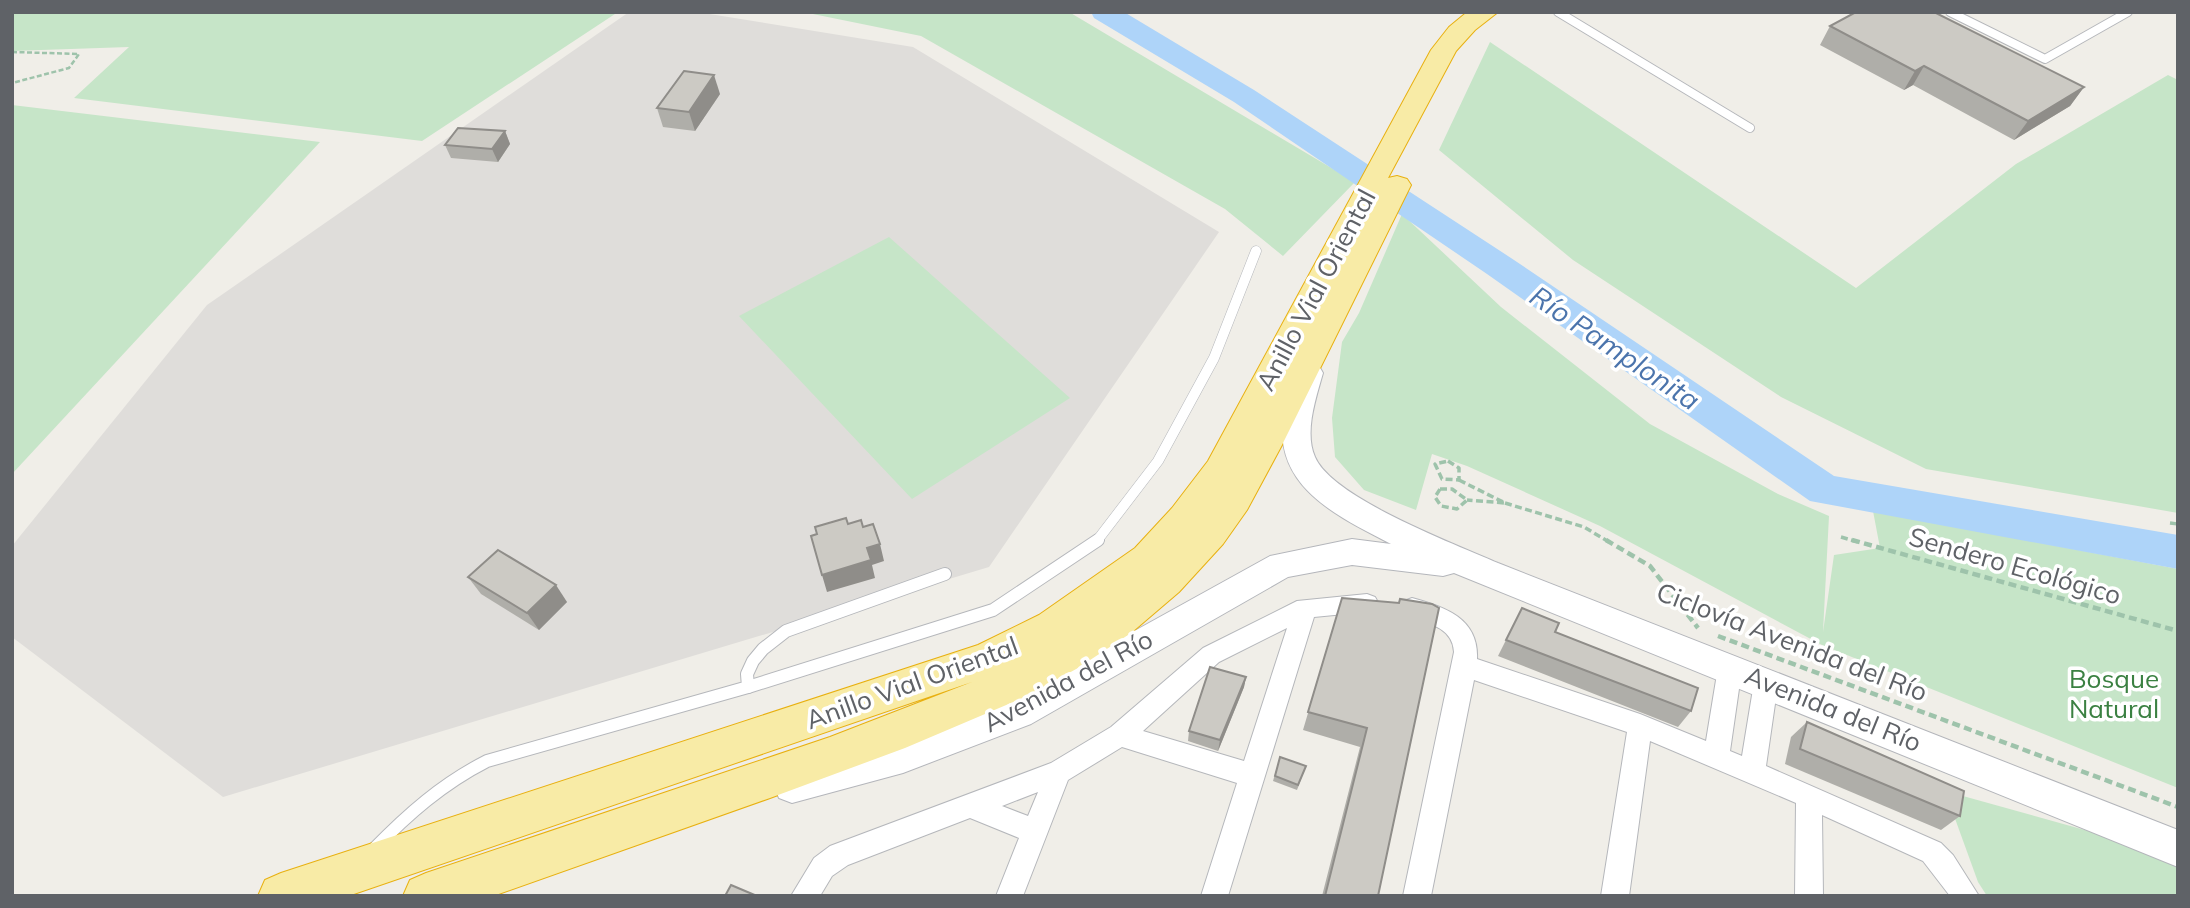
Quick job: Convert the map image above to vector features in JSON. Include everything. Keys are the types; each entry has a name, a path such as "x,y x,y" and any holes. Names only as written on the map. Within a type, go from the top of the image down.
{"highway":[{"name":"Anillo Vial Oriental","path":"1437,82 1478,35 1512,12"},
{"name":"Anillo Vial Oriental","path":"426,896 603,837 929,721 1007,688 1086,646 1173,575 1210,532 1247,480 1310,338 1437,82 1448,42 1460,27 1479,13"},
{"name":"Anillo Vial Oriental","path":"281,896 917,686 989,659 1053,627 1147,559 1185,518 1221,471 1310,338"}],"main road":[{"name":"Avenida del Río","path":"1310,338 1295,424 1300,460 1326,492 1375,522 1487,573 2178,849"},
{"name":"Avenida del Río","path":"603,837 903,756 1019,713 1282,565 1352,552 1422,559 1487,573"}],"street":[{"path":"804,896 823,867 839,855 1059,772 1120,735 1211,655 1305,608 1394,603 1430,613 1455,628 1465,640 1465,666 1417,896"},
{"path":"1214,896 1305,608"},
{"path":"1465,666 1640,725 1809,796 1932,852 1944,864 1966,896"},
{"path":"1716,757 1730,668"},
{"path":"1752,772 1766,683"},
{"path":"1615,896 1640,725"},
{"path":"1120,735 1252,776"},
{"path":"1009,896 1059,772"},
{"path":"1809,796 1809,896"},
{"path":"970,806 1035,832"}],"lane":[{"path":"1558,12 1750,128"},
{"path":"1950,12 2045,60 2128,12"},
{"path":"350,873 424,798 456,776 487,761 748,687 993,610 1097,541 1158,461 1196,393 1214,358 1256,251"},
{"path":"748,687 747,674 753,661 763,649 786,631 945,574"}],"path":[{"path":"12,52 79,54 69,68 12,83"},
{"path":"1459,480 1459,468 1448,461 1435,464 1442,478 1459,480 1505,503 1584,527 1650,566 1698,628"},
{"path":"1467,500 1457,509 1441,506 1436,498 1440,489 1452,489 1467,500 1505,503"},
{"path":"2170,523 2178,524"},
{"name":"Sendero Ecológico","path":"1841,537 2178,631"},
{"name":"Ciclovía Avenida del Río","path":"1685,623 2178,807"}],"shaded area":[{"path":"629,12 697,12 913,47 1219,232 989,567 223,797 12,637 12,546 207,305"}],"green space":[{"path":"12,12 618,12 422,141 74,98 129,47 12,51"},
{"path":"803,12 1069,12 1355,182 1283,256 1225,209 921,36"},
{"path":"1490,42 1856,288 2016,164 2168,75 2178,80 2178,513 1926,469 1781,397 1573,260 1439,150"},
{"path":"12,105 320,142 12,474"},
{"name":"Bosque Natural","path":"1402,214 1501,307 1650,424 1778,494 1829,516 1823,632 1834,555 1880,548 1873,511 2178,569 2178,788 1822,645 1600,526 1467,466 1432,454 1416,510 1364,490 1335,457 1332,418 1342,342 1359,313"},
{"path":"889,237 1070,398 912,499 739,316"},
{"path":"1945,791 2178,856 2178,896 1987,896 1978,882"}],"building":[{"path":"1856,12 1934,12 2084,87 2028,121 1924,66 1915,71 1830,26"},
{"path":"684,71 714,75 689,112 657,108"},
{"path":"458,128 505,131 492,149 445,145"},
{"path":"846,518 848,524 861,520 863,527 873,524 880,544 867,548 871,560 822,575 811,536 817,534 815,527"},
{"path":"498,550 556,585 527,613 468,577"},
{"path":"1342,598 1399,603 1400,599 1432,604 1439,608 1378,896 1325,896 1367,728 1308,712"},
{"path":"1522,608 1559,623 1555,632 1698,688 1691,711 1506,640"},
{"path":"1210,667 1246,677 1220,740 1189,731"},
{"path":"1807,722 1964,791 1960,816 1800,749"},
{"path":"1280,757 1306,766 1298,785 1275,776"},
{"path":"731,885 757,896 725,896"}],"waterway":[{"name":"Río Pamplonita","path":"1104,12 1244,96 1499,266 1824,490 2178,552"}]}
